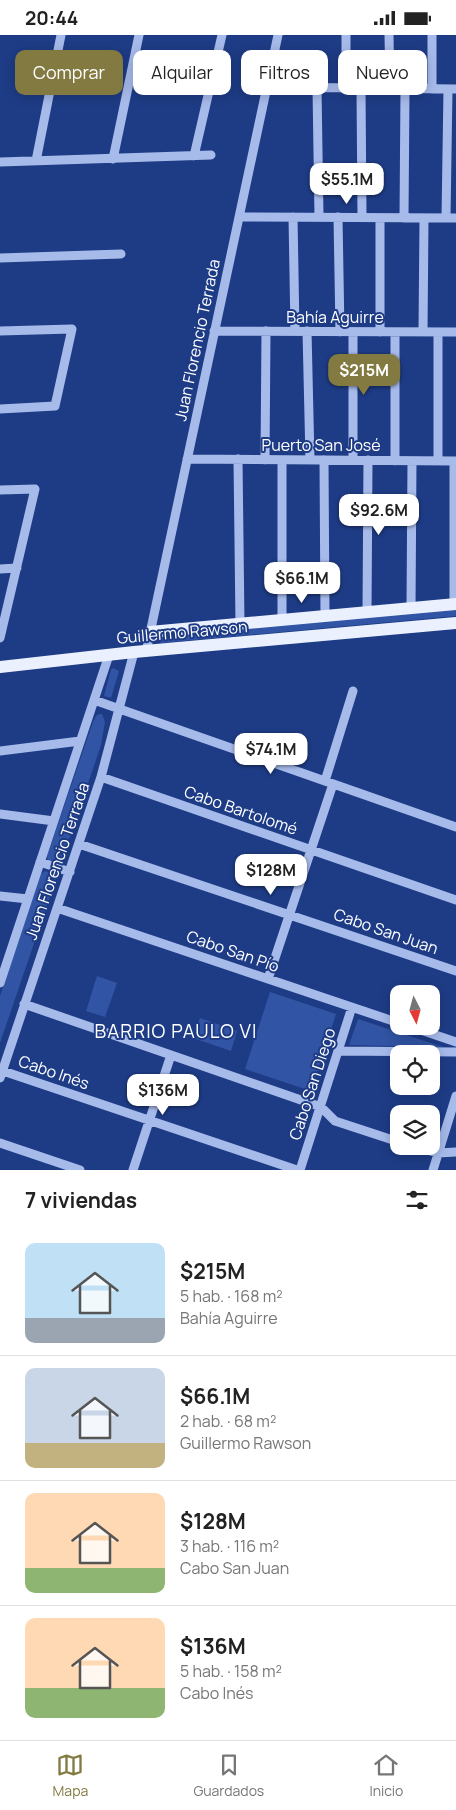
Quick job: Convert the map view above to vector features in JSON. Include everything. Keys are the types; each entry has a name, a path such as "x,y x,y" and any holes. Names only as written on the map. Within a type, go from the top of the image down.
{"main road":[{"name":"Guillermo Rawson","path":"150,632 455,604"},
{"name":"Guillermo Rawson","path":"0,667 456,623"}],"street":[{"path":"36,161 61,35"},
{"path":"113,159 139,35"},
{"path":"194,156 222,35"},
{"name":"Juan Florencio Terrada","path":"275,50 278,35"},
{"path":"346,35 346,50"},
{"path":"389,35 389,50"},
{"path":"432,35 432,89"},
{"path":"427,89 452,89 446,218"},
{"name":"Juan Florencio Terrada","path":"1,1073 101,777 118,709 140,652 150,632 264,95"},
{"path":"317,95 319,217"},
{"path":"361,95 362,217"},
{"path":"404,218 405,95"},
{"path":"0,162 211,155"},
{"path":"239,217 456,219"},
{"path":"293,217 295,331"},
{"path":"338,217 340,331"},
{"path":"380,218 380,332"},
{"path":"424,218 424,332"},
{"path":"0,258 121,254"},
{"path":"0,331 72,329 55,406 0,409"},
{"name":"Bahía Aguirre","path":"214,331 456,333"},
{"path":"265,460 266,331"},
{"path":"306,331 310,460"},
{"path":"352,332 353,460"},
{"path":"395,332 395,461"},
{"path":"438,332 438,461"},
{"name":"Puerto San José","path":"187,459 455,461"},
{"path":"238,459 240,624"},
{"path":"282,460 282,620"},
{"path":"324,460 325,616"},
{"path":"367,612 368,460"},
{"path":"411,608 412,461"},
{"path":"455,461 455,604"},
{"path":"0,490 35,489 0,639"},
{"path":"0,569 17,568"},
{"name":"Juan Florencio Terrada","path":"1,979 109,655"},
{"path":"268,979 311,850 353,691"},
{"path":"94,700 456,827"},
{"path":"0,751 80,741"},
{"name":"Cabo Bartolomé","path":"101,777 456,900"},
{"path":"0,814 54,821"},
{"name":"Cabo San Juan","path":"79,844 456,971"},
{"path":"40,862 70,872"},
{"path":"0,896 28,899"},
{"name":"Cabo San Pío","path":"57,908 390,1020"},
{"path":"24,1005 321,1107 335,1121 390,1139"},
{"name":"Cabo San Diego","path":"298,1170 321,1107 352,1007"},
{"path":"435,1035 456,1042"},
{"path":"338,1051 456,1052"},
{"path":"133,1170 171,1055"},
{"name":"Cabo Inés","path":"1,1073 150,1120 298,1170"},
{"path":"440,1147 456,1096"},
{"path":"0,1143 80,1170"},
{"path":"440,1153 456,1152"},
{"path":"432,1170 437,1155"}],"shaded area":[{"path":"456,609 456,616 160,643 160,636"},
{"path":"113,668 119,671 111,698 104,696"},
{"path":"99,714 102,714 105,722 101,745 62,860 56,864 48,861 47,856 93,722"},
{"path":"45,871 54,874 56,879 0,1043 0,996 41,874"},
{"path":"97,976 117,983 105,1017 86,1011"},
{"path":"270,992 336,1014 311,1091 245,1069"},
{"path":"200,1018 237,1031 231,1051 193,1038"},
{"path":"358,1019 390,1030 390,1035 407,1035 437,1045 390,1046 349,1045"}],"district":[{"name":"BARRIO PAULO VI","path":"176,1031"}]}
